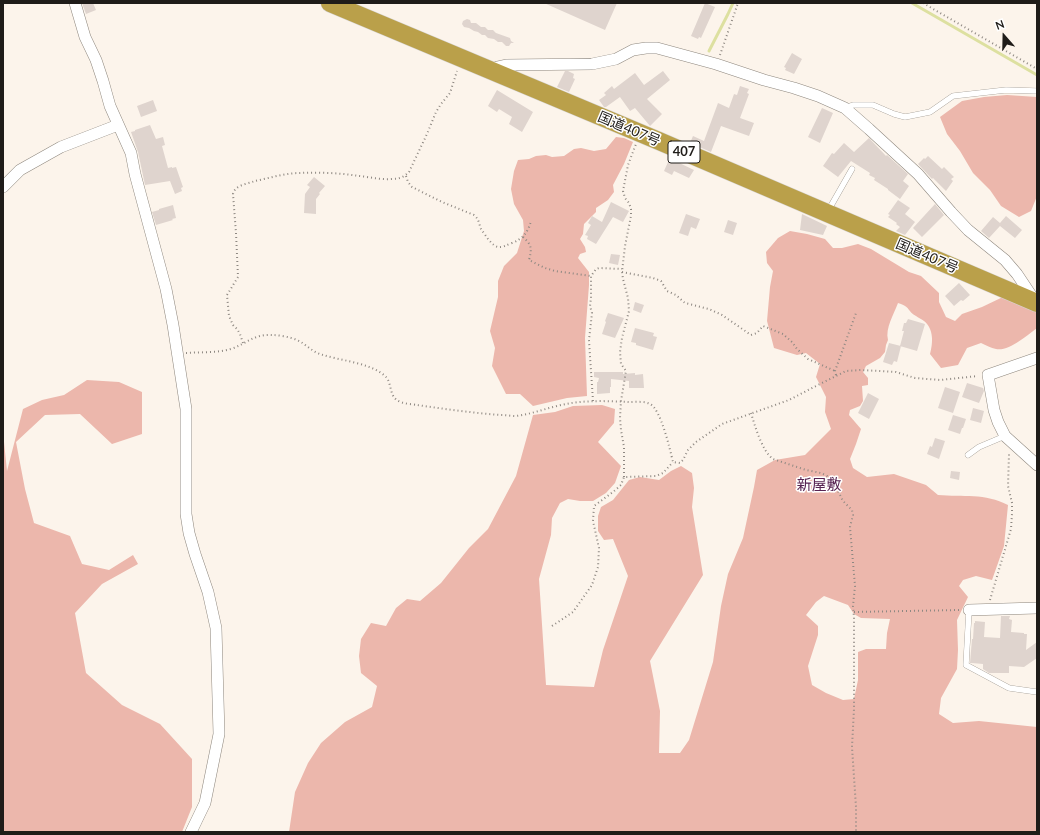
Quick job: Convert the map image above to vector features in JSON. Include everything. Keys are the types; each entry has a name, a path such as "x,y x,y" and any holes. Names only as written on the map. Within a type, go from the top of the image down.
{"highway":[{"name":"国道407号","path":"330,3 1037,303"}],"street":[{"path":"75,3 85,37 96,60 110,106 131,153 135,174 166,289 186,409 186,514 189,533 208,592 216,628 216,676 219,734 205,803 191,832"},
{"path":"492,71 497,67 506,65 592,64 616,59 633,50 657,48 716,64 800,90 845,108 918,174 968,230 1005,260 1017,274 1037,303"},
{"path":"3,188 20,170 60,147 118,126"},
{"path":"1037,358 988,375 994,410 998,422 1007,437 1037,465"},
{"path":"969,610 989,608 1037,608"}],"lane":[{"path":"845,108 852,105 873,105 905,117 930,112 953,96 1006,90 1037,91"},
{"path":"826,213 852,169"},
{"path":"968,455 979,447 1007,437"},
{"path":"969,610 966,665 1009,688 1037,692"}],"path":[{"path":"716,64 738,3"},
{"path":"923,3 1037,69"},
{"path":"243,343 237,328 233,325 230,316 227,295 238,276 233,194 235,189 246,184 282,175 300,173 345,175 380,179 393,179 406,175 409,172 428,134 436,112 450,93 462,59"},
{"path":"552,626 573,612 592,585 598,567 599,548 593,521 594,506 621,485 624,477 624,447 620,430 621,401 626,371 622,364 620,352 629,311 628,298 622,271 625,246 632,216 629,203 625,198 623,191 628,165 640,134"},
{"path":"406,175 408,182 412,187 478,218 482,230 493,245 498,248 508,245 523,237 529,229 531,221"},
{"path":"523,237 531,246 530,260 545,268 555,271 591,276"},
{"path":"593,401 590,356 592,313 590,306 591,276 596,269 599,268 622,271 660,281 667,291 676,295 685,303 709,309 751,334 757,333 763,326 783,334 808,359 835,371"},
{"path":"836,376 835,371 856,313"},
{"path":"177,354 221,351 232,348 254,337 271,335 297,340 313,352 373,369 386,377 397,401 516,416 567,404 593,401 648,403 656,409 674,462"},
{"path":"674,462 680,463 688,450 696,442 722,424 789,400 846,371 861,370 896,372 915,378 940,380 988,375"},
{"path":"751,413 757,432 769,456 773,459 806,470 821,473 829,477 833,481 843,501 852,510 853,515 850,527 855,586 853,606 854,709 852,747 856,832"},
{"path":"989,608 991,595 1011,529 1012,503 1008,486 1009,453 1007,437"},
{"path":"624,477 656,476 663,473 674,462"},
{"path":"854,612 969,610"}],"shaded area":[{"path":"1007,95 1037,97 1037,196 1031,211 1019,217 1001,206 990,190 973,173 960,151 947,134 940,117 962,101"},
{"path":"616,137 624,138 633,142 613,185 614,192 608,200 596,208 596,212 584,224 583,234 580,239 586,252 580,254 578,258 589,272 585,338 587,396 567,398 533,406 520,394 506,394 492,366 495,348 490,331 498,297 498,281 504,266 517,253 524,231 523,220 514,204 511,189 514,171 518,160 546,155 552,157 564,156 574,149 581,148 594,151 606,149"},
{"path":"790,231 825,239 833,248 842,248 858,244 871,249 909,272 921,276 939,293 939,302 946,317 955,321 962,314 982,307 1005,296 1037,311 1037,328 1012,346 994,349 981,343 967,348 958,365 941,368 930,354 932,336 930,328 923,320 913,314 905,306 898,303 890,321 885,352 880,358 866,366 863,372 868,378 868,385 862,386 863,401 860,406 850,410 849,415 861,429 850,459 853,468 867,477 894,474 926,485 938,495 982,497 1008,505 1004,546 992,580 976,576 963,580 959,586 968,597 957,620 957,669 941,698 939,714 953,723 979,721 1037,727 1037,832 289,832 295,792 308,763 321,743 345,722 372,707 377,686 361,673 359,656 361,639 371,623 386,626 396,608 407,599 420,601 441,583 469,548 488,529 516,476 533,415 555,412 573,406 602,405 615,409 614,423 598,442 621,466 615,483 606,493 593,501 568,499 560,503 552,518 551,535 539,579 546,685 594,687 603,650 628,576 613,539 604,540 598,531 598,516 601,507 613,500 629,480 640,477 659,480 681,466 692,473 694,488 692,507 703,575 650,661 660,711 659,753 680,753 689,740 713,662 721,606 728,574 743,538 757,470 775,460 805,455 831,429 825,412 826,397 816,377 820,364 806,353 797,355 774,348 767,321 773,271 767,263 766,252 778,238","holes":["824,596 848,605 854,614 861,618 890,619 886,649 866,649 858,652 858,680 854,699 843,700 812,685 808,666 818,635 818,626 806,615 816,602"]},
{"path":"87,380 119,382 142,392 142,434 112,444 80,414 45,415 16,442 25,489 34,523 70,536 82,564 109,570 133,555 138,564 102,584 75,613 86,673 122,705 160,724 192,759 192,807 182,832 3,832 3,432 7,471 23,409 42,400 64,395"}],"building":[{"path":"82,3 93,3 96,10 86,14"},
{"path":"544,3 617,3 605,30"},
{"path":"705,3 715,7 701,38 699,37 698,39 691,36"},
{"path":"467,19 470,20 471,23 476,23 481,27 485,27 488,30 493,30 496,33 510,38 514,43 506,46 502,42 498,42 464,27 462,24 463,21"},
{"path":"792,53 802,59 794,74 785,70 786,68 784,67"},
{"path":"565,71 574,74 573,78 575,79 569,92 557,87"},
{"path":"663,71 670,80 647,99 662,114 650,126 635,108 630,111 620,97 606,107 604,107 599,100 606,95 604,93 612,86 614,89 635,73 644,85"},
{"path":"740,86 749,89 747,93 749,94 740,118 754,123 749,136 721,126 711,152 690,143 693,136 704,141 718,103 729,108 734,94 737,95"},
{"path":"497,90 533,112 522,132 509,124 512,117 499,109 497,112 488,106"},
{"path":"153,100 157,111 141,117 137,106"},
{"path":"822,108 833,113 820,143 808,137"},
{"path":"150,125 156,139 163,137 165,145 162,146 168,168 176,167 183,187 181,188 182,191 175,194 170,181 145,185 138,152 131,132"},
{"path":"869,138 886,156 887,155 908,174 903,181 909,186 900,199 874,180 875,178 869,175 870,173 851,161 838,177 823,166 832,153 834,154 844,143 854,152"},
{"path":"928,156 942,169 944,167 954,177 951,179 953,181 946,191 918,164"},
{"path":"671,159 694,170 689,178 674,171 672,175 664,171"},
{"path":"314,177 325,186 316,199 316,214 304,213 305,194 310,187 307,185"},
{"path":"898,200 910,208 905,214 915,222 905,235 896,231 900,227 888,217 890,215 888,214"},
{"path":"611,202 629,211 623,222 613,217 596,244 587,239 588,236 585,235 591,225 588,223 592,216 602,222"},
{"path":"935,204 944,215 922,237 913,228"},
{"path":"173,205 176,218 156,225 152,212"},
{"path":"686,214 700,219 696,229 691,227 688,236 679,233"},
{"path":"802,214 827,226 823,235 800,230"},
{"path":"1006,216 1022,230 1015,238 1000,226 989,238 981,231 993,217 1000,223"},
{"path":"728,220 737,223 733,235 724,232"},
{"path":"611,254 620,255 618,265 609,263"},
{"path":"959,283 970,295 954,306 945,296"},
{"path":"635,302 644,305 641,313 633,310"},
{"path":"608,313 624,318 615,338 602,334"},
{"path":"908,319 925,324 917,351 900,346 904,331 902,331 904,323 906,323"},
{"path":"635,328 654,333 653,336 657,337 653,350 631,342"},
{"path":"889,343 901,346 897,362 894,361 892,365 883,362"},
{"path":"594,372 623,372 623,374 635,373 635,375 643,374 644,388 629,388 629,381 611,379 610,393 597,394 597,382 599,378 594,377"},
{"path":"967,383 983,388 984,391 979,403 962,397"},
{"path":"945,387 960,392 953,413 938,408"},
{"path":"868,393 879,399 869,419 858,413"},
{"path":"973,408 984,411 981,423 970,420"},
{"path":"953,415 966,419 960,434 948,430"},
{"path":"935,438 945,441 939,459 927,454 930,446 932,447"},
{"path":"951,471 960,472 959,480 950,478"},
{"path":"1001,616 1010,616 1009,619 1012,620 1011,632 1027,634 1026,650 1037,642 1037,658 1024,667 1009,666 1009,673 989,673 983,669 983,664 970,663 974,623 975,621 985,622 984,637 1000,638"}],"waterway":[{"path":"709,51 733,3"},
{"path":"912,3 1037,75"}],"district":[{"name":"新屋敷","path":"819,485"}]}
